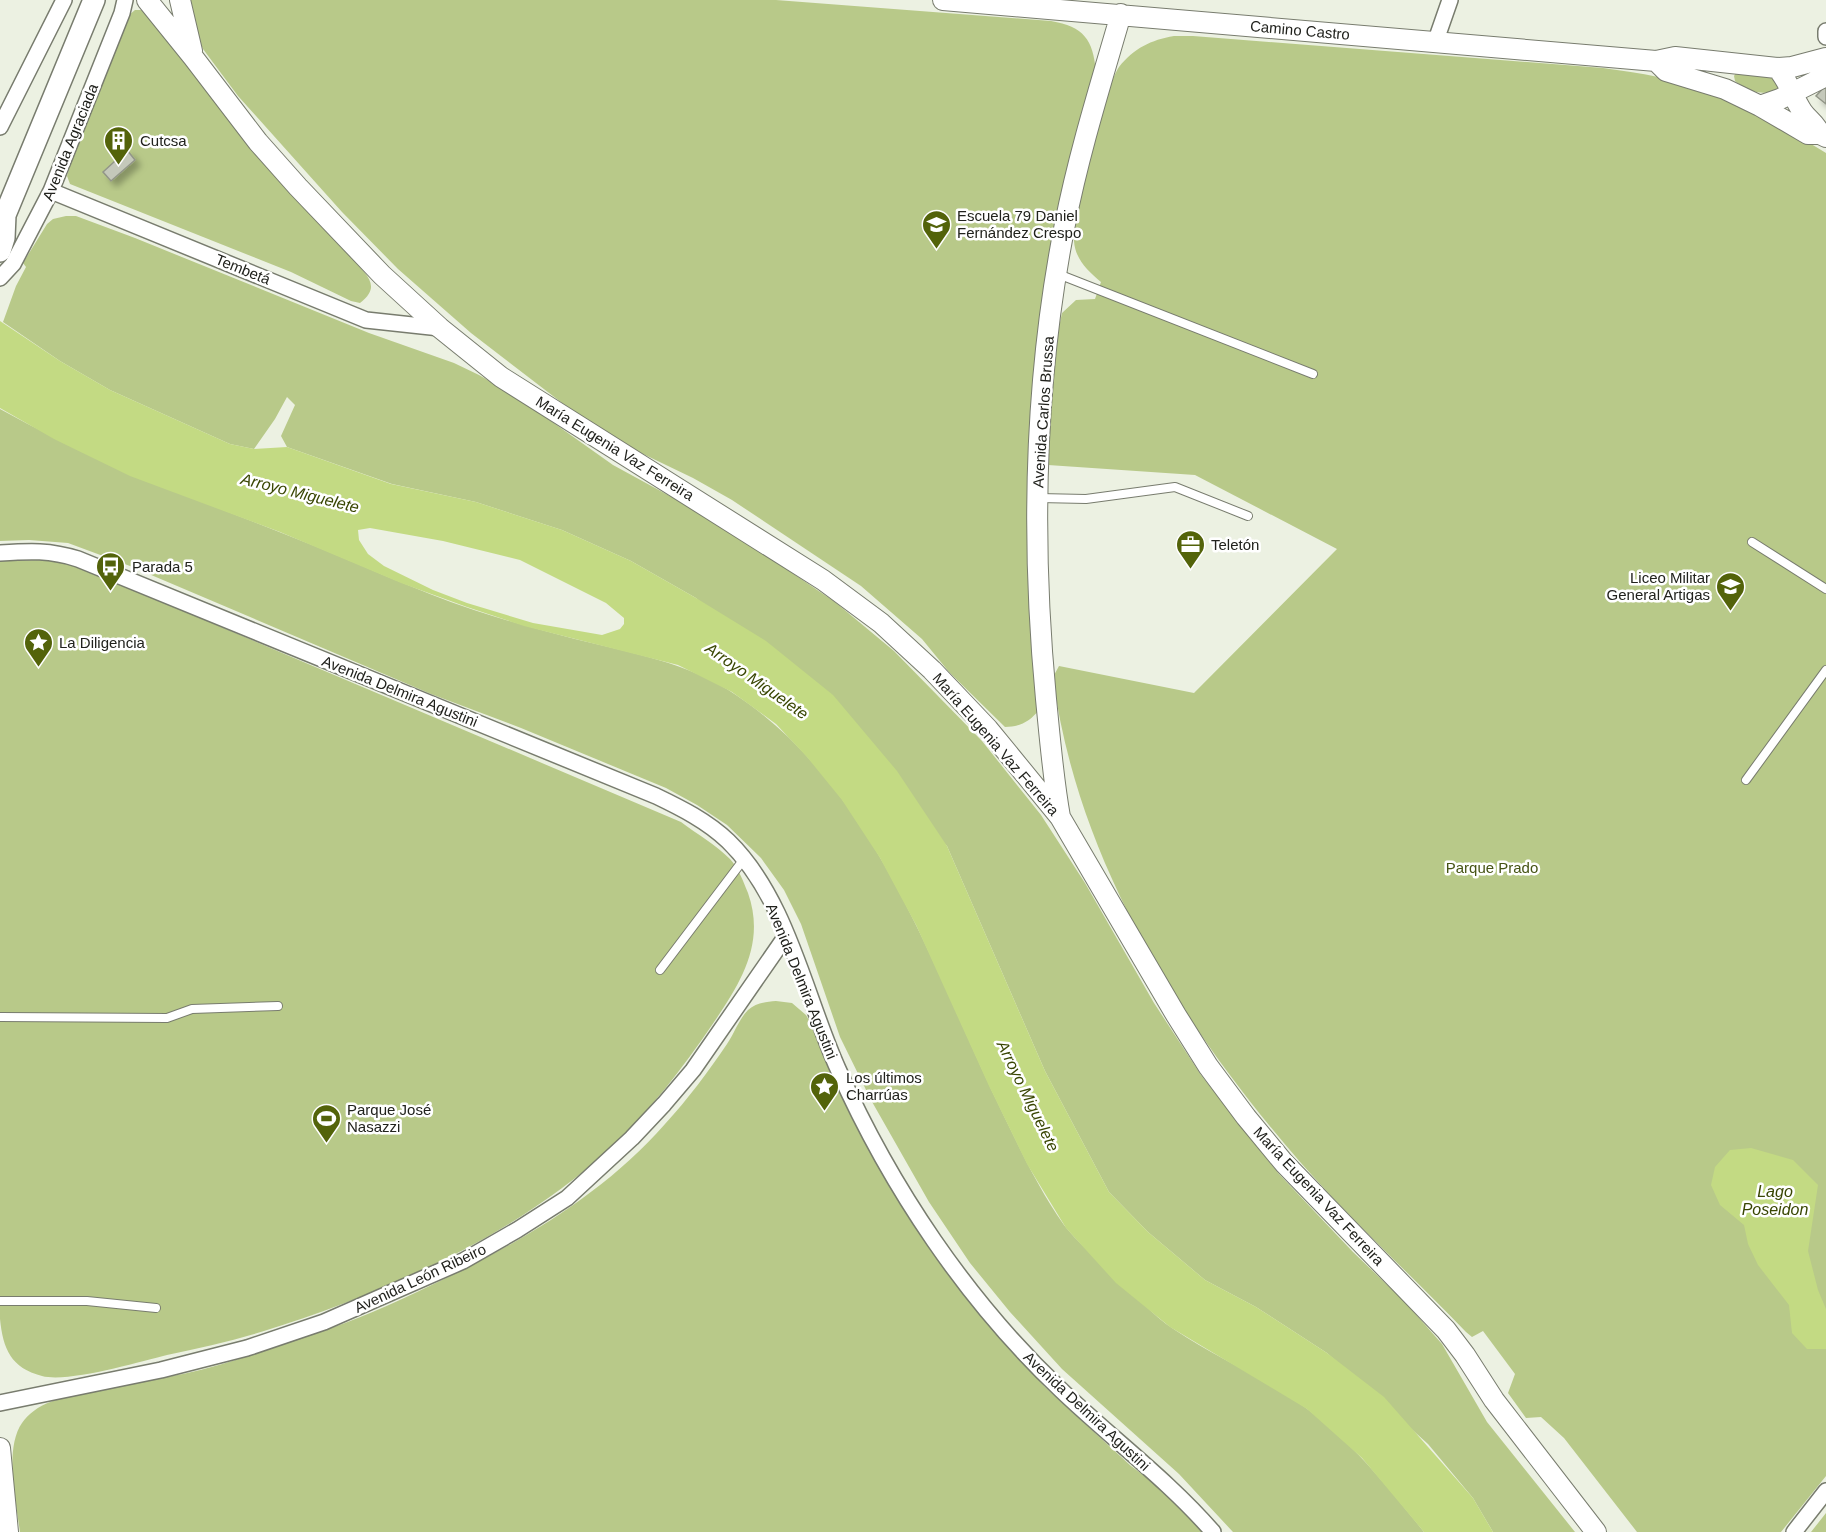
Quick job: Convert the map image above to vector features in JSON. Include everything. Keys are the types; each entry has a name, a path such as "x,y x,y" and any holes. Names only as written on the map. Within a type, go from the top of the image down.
{"main road":[{"name":"Avenida Agraciada","path":"0,251 4,238 2,218 94,0"}],"street":[{"path":"0,127 64,0"},
{"name":"Avenida Agraciada","path":"0,278 13,264 51,191 122,13 125,0"},
{"name":"María Eugenia Vaz Ferreira","path":"147,0 258,142 298,187 382,275 440,328 501,376 814,574 881,623 932,670 988,729 1060,818 1208,1066 1284,1163 1446,1330 1494,1400 1596,1532"},
{"name":"María Eugenia Vaz Ferreira","path":"180,0 193,57"},
{"name":"Camino Castro","path":"943,0 1123,7 1435,43 1656,61 1675,57 1777,68 1784,75 1803,113 1816,123 1823,135"},
{"path":"1435,43 1450,0"},
{"name":"Avenida Carlos Brussa","path":"1060,818 1041,647 1037,555 1037,498 1043,379 1056,273 1076,175 1123,7"},
{"path":"1826,31 1826,37"},
{"path":"1777,68 1792,67 1826,58"},
{"name":"Camino Castro","path":"1656,61 1666,71 1725,89 1808,134 1823,135"},
{"path":"1725,89 1729,72 1735,62"},
{"path":"1760,106 1794,93 1826,76"},
{"name":"Tembetá","path":"51,191 366,320 440,328"},
{"name":"Avenida Delmira Agustini","path":"0,553 40,550 78,559 623,782 683,809 727,841 744,859 773,904 838,1070 870,1133 937,1244 973,1293 1060,1389 1213,1532"},
{"name":"Avenida León Ribeiro","path":"0,1403 161,1370 247,1348 324,1322 453,1266 517,1230 567,1198 633,1138 693,1070 786,936"},
{"path":"0,1448 8,1532"},
{"path":"1794,1532 1826,1491"}],"lane":[{"path":"1056,273 1313,374"},
{"path":"1037,498 1086,499 1175,487 1248,516"},
{"path":"1752,542 1826,589"},
{"path":"1746,780 1826,670"},
{"path":"660,970 744,859"},
{"path":"0,1017 167,1018 192,1009 278,1006"},
{"path":"0,1301 87,1301 156,1308"}],"green space":[{"path":"189,0 776,0 1051,21 1079,31 1089,43 1096,72 1049,269 1040,709 1025,722 1005,727 949,672 922,639 861,586 732,500 641,453 583,419 471,333 398,269 342,212 238,96 203,49 189,18"},
{"path":"135,10 150,14 370,280 370,291 360,303 351,301 291,272 70,184 67,176 70,166 129,15"},
{"name":"Parque Prado","path":"1174,36 1603,68 1645,74 1685,83 1727,98 1826,153 1826,1476 1781,1532 1637,1532 1564,1438 1541,1417 1526,1418 1508,1393 1515,1374 1483,1331 1472,1337 1466,1332 1321,1185 1257,1110 1215,1055 1176,997 1141,937 1110,875 1085,811 1066,745 1053,677 1059,666 1194,693 1337,549 1195,475 1048,465 1052,390 1062,313 1076,300 1095,299 1101,282 1080,259 1074,241 1078,206 1098,124 1119,67 1144,46"},
{"path":"1737,71 1772,74 1781,90 1763,93 1747,89 1735,81 1734,76"},
{"path":"76,216 135,238 369,333 454,363 479,375 517,397 613,465 710,518 835,602 894,651 982,741 1041,815 1085,883 1154,1003 1201,1075 1279,1174 1353,1252 1405,1302 1442,1344 1487,1422 1575,1532 1493,1532 1473,1498 1428,1444 1327,1353 1256,1307 1205,1280 1148,1232 1109,1192 1045,1071 947,846 696,598 631,561 562,530 476,502 392,484 287,447 281,436 295,405 287,397 254,449 230,444 110,390 60,361 3,322 16,286 26,267 23,263 47,224 53,219"},
{"path":"0,409 72,446 146,479 429,594 511,622 679,666 736,695 785,734 827,780 864,831 896,886 925,944 1025,1158 1064,1225 1166,1324 1274,1387 1323,1421 1369,1466 1424,1532 1233,1532 1179,1474 1062,1369 1010,1312 970,1263 929,1202 871,1100 840,1037 801,924 784,890 761,858 727,825 666,788 521,728 431,694 130,566 68,543 29,540 0,541"},
{"path":"0,561 68,562 681,822 719,849 736,867 748,893 753,912 754,929 752,946 740,979 722,1010 677,1074 638,1120 609,1149 573,1180 533,1209 491,1235 401,1280 309,1316 240,1338 122,1367 69,1377 42,1376 23,1368 10,1356 6,1348 0,1319"},
{"path":"776,1001 792,1003 806,1015 973,1304 1045,1387 1131,1466 1162,1489 1205,1532 20,1532 12,1461 17,1434 27,1416 34,1411 66,1397 99,1388 196,1371 314,1334 388,1306 509,1245 576,1203 637,1153 673,1115 697,1085 748,1010 758,1004"},
{"path":"1826,1513 1826,1532 1811,1532"}],"water":[{"name":"Arroyo Miguelete","path":"0,321 60,361 110,390 230,444 254,449 287,447 391,484 476,502 562,530 631,561 766,641 833,695 897,771 947,846 1045,1071 1109,1192 1148,1232 1205,1280 1256,1307 1327,1353 1384,1397 1473,1498 1493,1532 1424,1532 1362,1458 1307,1409 1170,1327 1116,1283 1066,1228 1027,1164 916,925 880,858 842,800 776,724 732,692 678,665 524,626 401,583 280,532 130,476 54,439 0,408","holes":["370,528 443,541 520,560 606,603 624,618 624,624 620,629 602,635 533,623 467,603 433,590 384,566 368,554 359,540 358,530"]},
{"name":"Lago Poseidon","path":"1751,1148 1793,1160 1818,1185 1808,1251 1818,1290 1826,1309 1826,1349 1807,1349 1792,1333 1789,1305 1758,1265 1748,1244 1744,1225 1720,1205 1711,1185 1715,1167 1730,1150"}],"building":[{"path":"1826,85 1826,104 1816,96"},
{"name":"Cutcsa","path":"127,150 135,160 111,181 103,172"}],"place":[{"name":"Cutcsa","path":"119,166"},
{"name":"Escuela 79 Daniel Fernández Crespo","path":"936,250"},
{"name":"Teletón","path":"1190,570"},
{"name":"Parada 5","path":"111,592"},
{"name":"Liceo Militar General Artigas","path":"1731,612"},
{"name":"La Diligencia","path":"38,668"},
{"name":"Los últimos Charrúas","path":"825,1112"},
{"name":"Parque José Nasazzi","path":"326,1144"}]}
